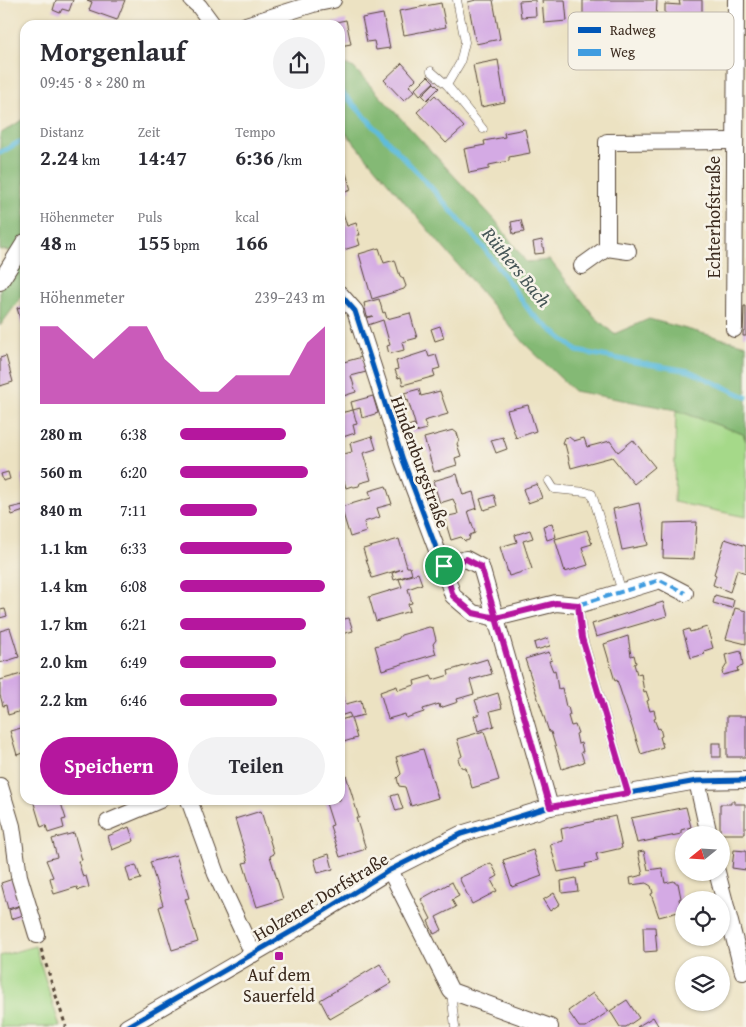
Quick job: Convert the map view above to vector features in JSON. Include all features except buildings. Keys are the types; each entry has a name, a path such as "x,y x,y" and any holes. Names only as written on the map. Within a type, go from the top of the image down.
{"street":[{"path":"192,0 209,20"},
{"path":"262,20 313,4 333,0"},
{"name":"Echterhofstraße","path":"734,329 740,293 735,141 736,0"},
{"name":"Echterhofstraße","path":"607,248 607,142 735,141"},
{"path":"582,266 607,248 628,251"},
{"path":"0,282 20,250"},
{"name":"Hindenburgstraße","path":"345,300 355,311 402,460 444,566 453,596 473,613 496,618 556,603 578,605 660,580 684,594"},
{"path":"444,566 466,559 481,567 550,807"},
{"path":"698,780 707,826"},
{"name":"Holzener Dorfstraße","path":"127,1027 253,954 390,870 461,834 550,807 698,780 746,780"},
{"path":"0,786 12,826 19,876 37,935"},
{"path":"108,822 148,805"},
{"path":"191,805 216,874 253,954"},
{"name":"Holzener Dorfstraße","path":"390,870 451,991"},
{"path":"720,881 743,972"},
{"path":"451,991 550,1027"}],"lane":[{"path":"447,85 460,63 465,42 457,0"},
{"path":"431,71 447,85 484,129"},
{"path":"549,481 554,489 592,494 622,592"},
{"path":"578,605 582,638 628,793"},
{"path":"451,991 455,1027"}],"path":[{"path":"37,935 66,1027"}],"green space":[{"path":"345,64 354,68 495,220 526,262 550,260 595,317 614,334 649,319 746,345 746,441 743,434 676,410 574,391 526,345 345,132"},
{"path":"20,121 19,252 0,250 0,134"},
{"path":"20,254 20,299 0,326 0,285"},
{"path":"676,410 743,434 746,441 746,517 674,502"},
{"path":"35,946 60,1027 0,1027 0,956"}],"waterway":[{"name":"Rüthers Bach","path":"345,95 428,184 484,248 531,313 577,351 689,371 746,397"},
{"path":"0,153 19,142"}],"marked path":[{"path":"443,566 453,596 473,613 496,618 556,603 578,605 660,580 685,593"}],"cycle path":[{"path":"345,300 355,311 403,460 443,566 466,559 481,567 550,807"},
{"path":"127,1027 294,930 390,870 461,834 550,807 697,781 746,780"}],"place":[{"name":"Auf dem Sauerfeld","path":"279,956"}],"route":[{"path":"444,566 453,596 473,613 496,618 550,807 628,793 582,638 578,605 556,603 496,618 481,567 466,559 444,566"}]}
